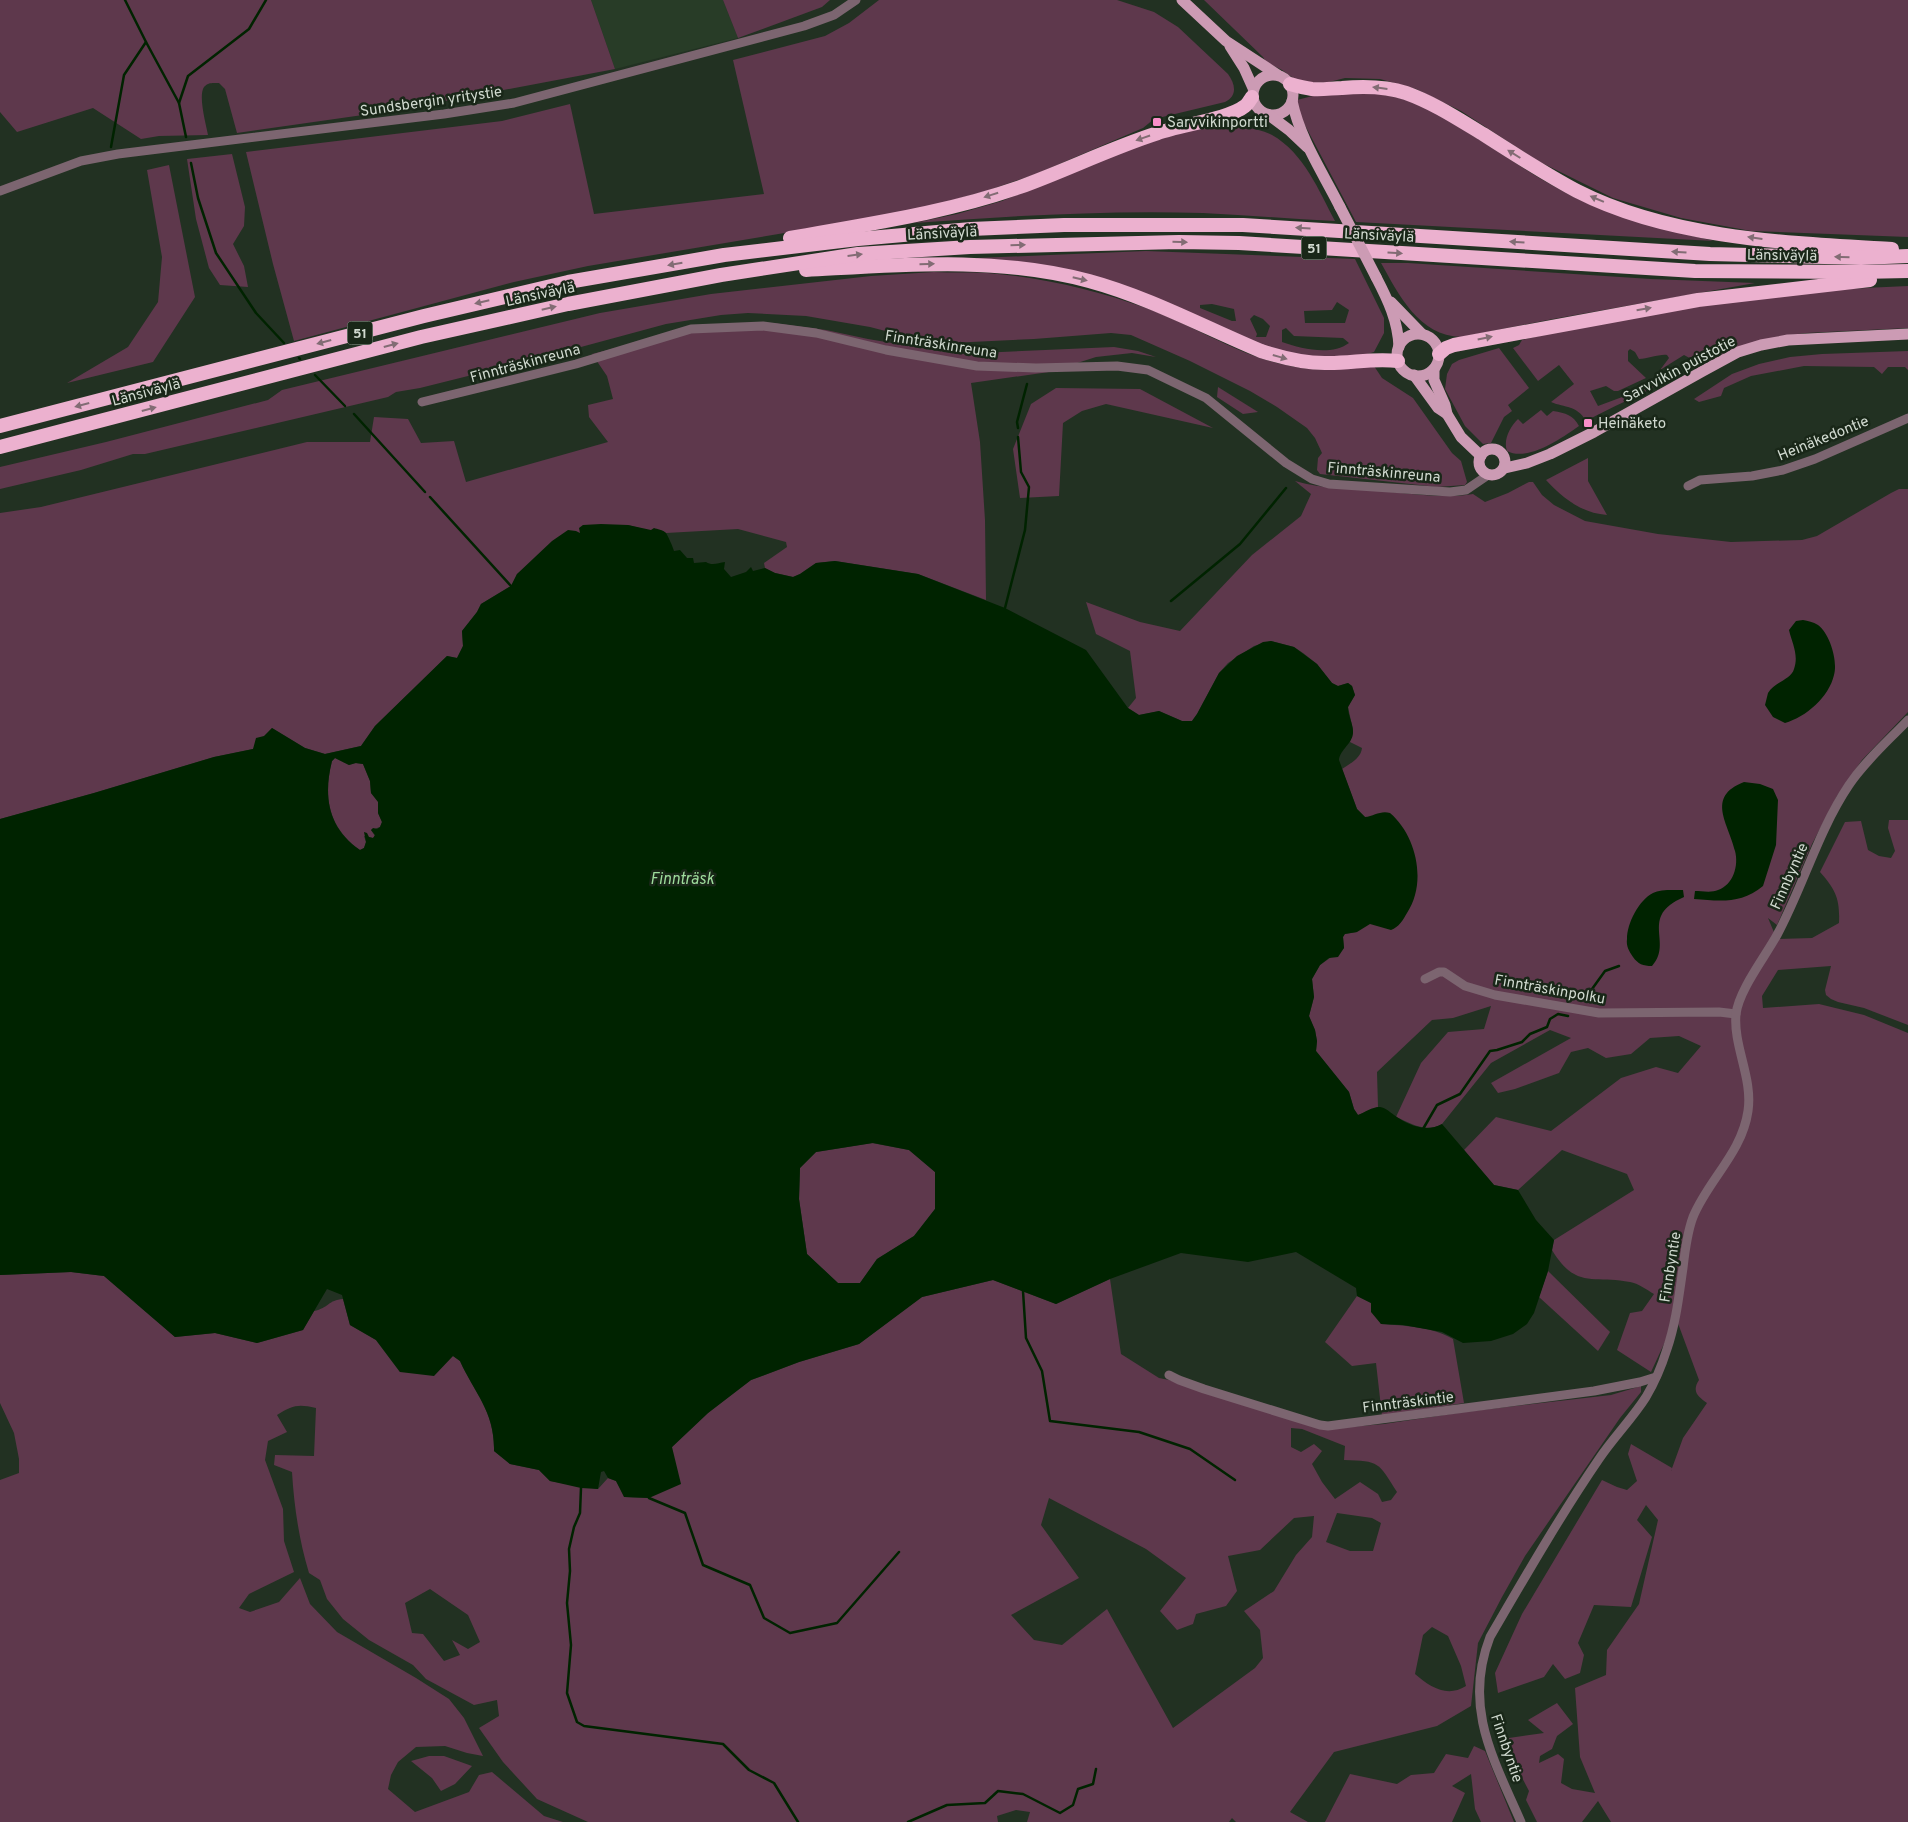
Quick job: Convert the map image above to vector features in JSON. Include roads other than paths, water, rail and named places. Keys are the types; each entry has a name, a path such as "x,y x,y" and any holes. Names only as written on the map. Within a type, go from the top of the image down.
{"highway":[{"path":"1290,84 1314,89 1370,86 1406,93 1452,115 1579,192 1635,213 1669,223 1702,230 1790,243 1908,250"},
{"path":"724,255 788,239 940,210 976,200 1020,186 1129,142 1230,113 1246,105 1253,93"},
{"name":"Länsiväylä","path":"0,426 424,316 558,284 724,255 858,239 971,229 1064,225 1177,224 1292,228 1710,254 1861,258 1908,256"},
{"name":"Länsiväylä","path":"0,448 421,337 568,304 721,275 858,254 979,246 1179,242 1249,244 1695,271 1908,271"},
{"path":"721,275 955,264 1026,268 1089,281 1121,291 1261,351 1282,358 1328,364 1380,359 1398,354"},
{"path":"1439,354 1446,348 1472,341 1698,300 1908,275"}],"main road":[{"path":"1182,0 1226,40 1285,78 1290,84 1293,91 1292,101 1296,116 1312,152 1388,300 1398,329 1398,354 1404,370 1414,376 1438,408 1447,414"},
{"path":"1226,40 1244,68 1256,107 1289,130 1312,152"},
{"path":"1253,93 1257,82 1266,76 1278,75"},
{"path":"1269,115 1280,114 1287,110 1292,101"},
{"path":"1388,300 1422,334 1434,341 1439,354 1437,365 1434,369 1425,375 1414,376"},
{"path":"1398,354 1408,336 1422,334"},
{"name":"Sarvvikin puistotie","path":"1504,468 1527,463 1550,454 1594,432 1738,352 1788,340 1908,334"},
{"path":"1434,369 1434,380 1447,414 1460,437 1481,456"},
{"path":"1497,450 1505,458 1504,468 1497,475 1488,475 1481,469 1479,460 1486,451 1497,450"}],"street":[{"name":"Sundsbergin yritystie","path":"0,190 80,161 118,154 435,115 514,103 804,26 834,15 856,0"},
{"name":"Finnträskinreuna","path":"422,402 571,365 691,329 763,326 816,333 886,350 977,366 1036,368 1117,366 1148,370 1206,398 1296,471 1312,479 1329,484 1450,492 1466,490 1488,475"},
{"name":"Heinäkedontie","path":"1688,486 1700,480 1752,476 1783,470 1908,418"},
{"name":"Finnbyntie","path":"1522,1822 1491,1750 1482,1723 1478,1691 1480,1668 1484,1654 1490,1637 1571,1502 1600,1457 1646,1397 1656,1378 1667,1350 1675,1318 1687,1237 1693,1218 1699,1204 1735,1150 1744,1130 1748,1112 1748,1083 1737,1029 1736,1014 1743,995 1789,911 1822,836 1849,786 1867,762 1908,720"},
{"name":"Finnträskinpolku","path":"1425,979 1439,972 1444,972 1465,986 1495,995 1599,1013 1719,1012 1736,1014"},
{"name":"Finnträskintie","path":"1169,1374 1204,1389 1328,1426 1594,1391 1656,1378"}],"water":[{"name":"Finnträsk","path":"583,525 628,525 663,531 666,533 674,551 680,550 687,558 693,558 694,563 706,562 713,564 725,562 724,569 731,577 746,572 751,567 753,571 765,568 775,573 793,577 816,563 835,561 918,574 1005,608 1086,650 1128,708 1139,715 1159,711 1182,721 1192,721 1219,673 1237,656 1263,642 1271,641 1294,647 1317,664 1332,683 1338,686 1348,683 1352,686 1355,695 1348,707 1353,735 1339,760 1357,809 1365,817 1390,813 1407,834 1416,860 1417,888 1407,913 1396,927 1391,930 1370,924 1357,932 1345,934 1343,937 1344,948 1338,957 1329,958 1320,965 1312,979 1314,997 1309,1016 1315,1030 1316,1051 1349,1092 1354,1109 1358,1115 1372,1108 1380,1107 1386,1109 1399,1119 1417,1127 1430,1128 1442,1124 1494,1185 1518,1190 1536,1220 1554,1240 1548,1271 1534,1313 1527,1324 1513,1334 1491,1341 1463,1343 1442,1332 1403,1325 1381,1324 1371,1312 1371,1303 1357,1296 1356,1288 1296,1252 1248,1262 1181,1253 1110,1279 1056,1304 993,1280 922,1297 859,1344 799,1362 751,1380 708,1413 672,1447 681,1484 649,1498 624,1497 616,1481 608,1478 604,1471 601,1472 598,1489 581,1488 550,1481 539,1470 510,1464 494,1451 488,1414 460,1361 453,1356 434,1376 400,1372 376,1340 350,1325 342,1295 327,1289 303,1330 257,1343 215,1333 175,1337 104,1276 71,1272 0,1275 0,819 214,757 253,749 256,738 264,736 272,728 305,748 325,754 361,746 375,726 447,656 457,658 463,646 462,631 481,604 511,586 517,574 552,541 568,530 580,533 579,528","holes":["335,758 349,765 363,764 370,781 371,793 378,802 378,813 382,822 380,827 371,830 375,835 373,838 364,832 366,842 364,848 360,850 341,832 335,821 328,799 329,774 332,761","873,1143 909,1150 935,1172 935,1209 914,1236 877,1259 860,1283 838,1283 807,1254 799,1199 800,1168 816,1152"]},
{"path":"1803,620 1818,625 1826,635 1834,655 1834,675 1827,691 1816,705 1801,716 1785,723 1773,717 1765,705 1771,689 1790,676 1794,669 1795,654 1789,630 1796,621"},
{"path":"1744,782 1760,784 1773,789 1778,800 1776,845 1763,886 1739,899 1722,901 1694,899 1695,891 1710,892 1723,888 1734,874 1736,863 1735,851 1725,821 1722,803 1725,795 1732,788"},
{"path":"1663,890 1683,890 1684,897 1670,905 1659,921 1660,948 1658,957 1652,966 1639,963 1632,955 1627,944 1629,926 1639,906 1653,893"}],"waterway":[{"path":"125,0 179,103"},
{"path":"186,137 179,103 188,76 249,29 266,0"},
{"path":"111,147 124,75 146,42"},
{"path":"191,163 198,198 216,253 256,313 284,343"},
{"path":"315,375 345,406"},
{"path":"1018,428 1017,422 1027,384"},
{"path":"354,414 425,492"},
{"path":"1005,608 1025,530 1029,487 1021,472 1018,437"},
{"path":"1171,601 1240,544 1286,488"},
{"path":"430,497 511,586"},
{"path":"1568,1001 1568,998 1587,996 1605,971 1619,966"},
{"path":"1423,1129 1437,1105 1460,1094 1490,1051 1522,1042 1530,1034 1547,1027 1550,1019 1558,1014 1568,1016"},
{"path":"1023,1291 1026,1338 1042,1371 1050,1421 1139,1432 1190,1449 1235,1480"},
{"path":"581,1488 580,1513 574,1527 569,1549 570,1571 567,1603 571,1645 567,1693 577,1722 584,1726 723,1744 749,1770 774,1783 798,1822"},
{"path":"649,1498 685,1513 703,1565 750,1585 764,1618 790,1633 837,1623 899,1552"},
{"path":"908,1822 947,1805 985,1803 998,1791 1023,1794 1060,1813 1073,1805 1078,1789 1093,1784 1096,1769"}],"place":[{"name":"Sarvvikinportti","path":"1157,122"},
{"name":"Heinäketo","path":"1588,423"}]}
